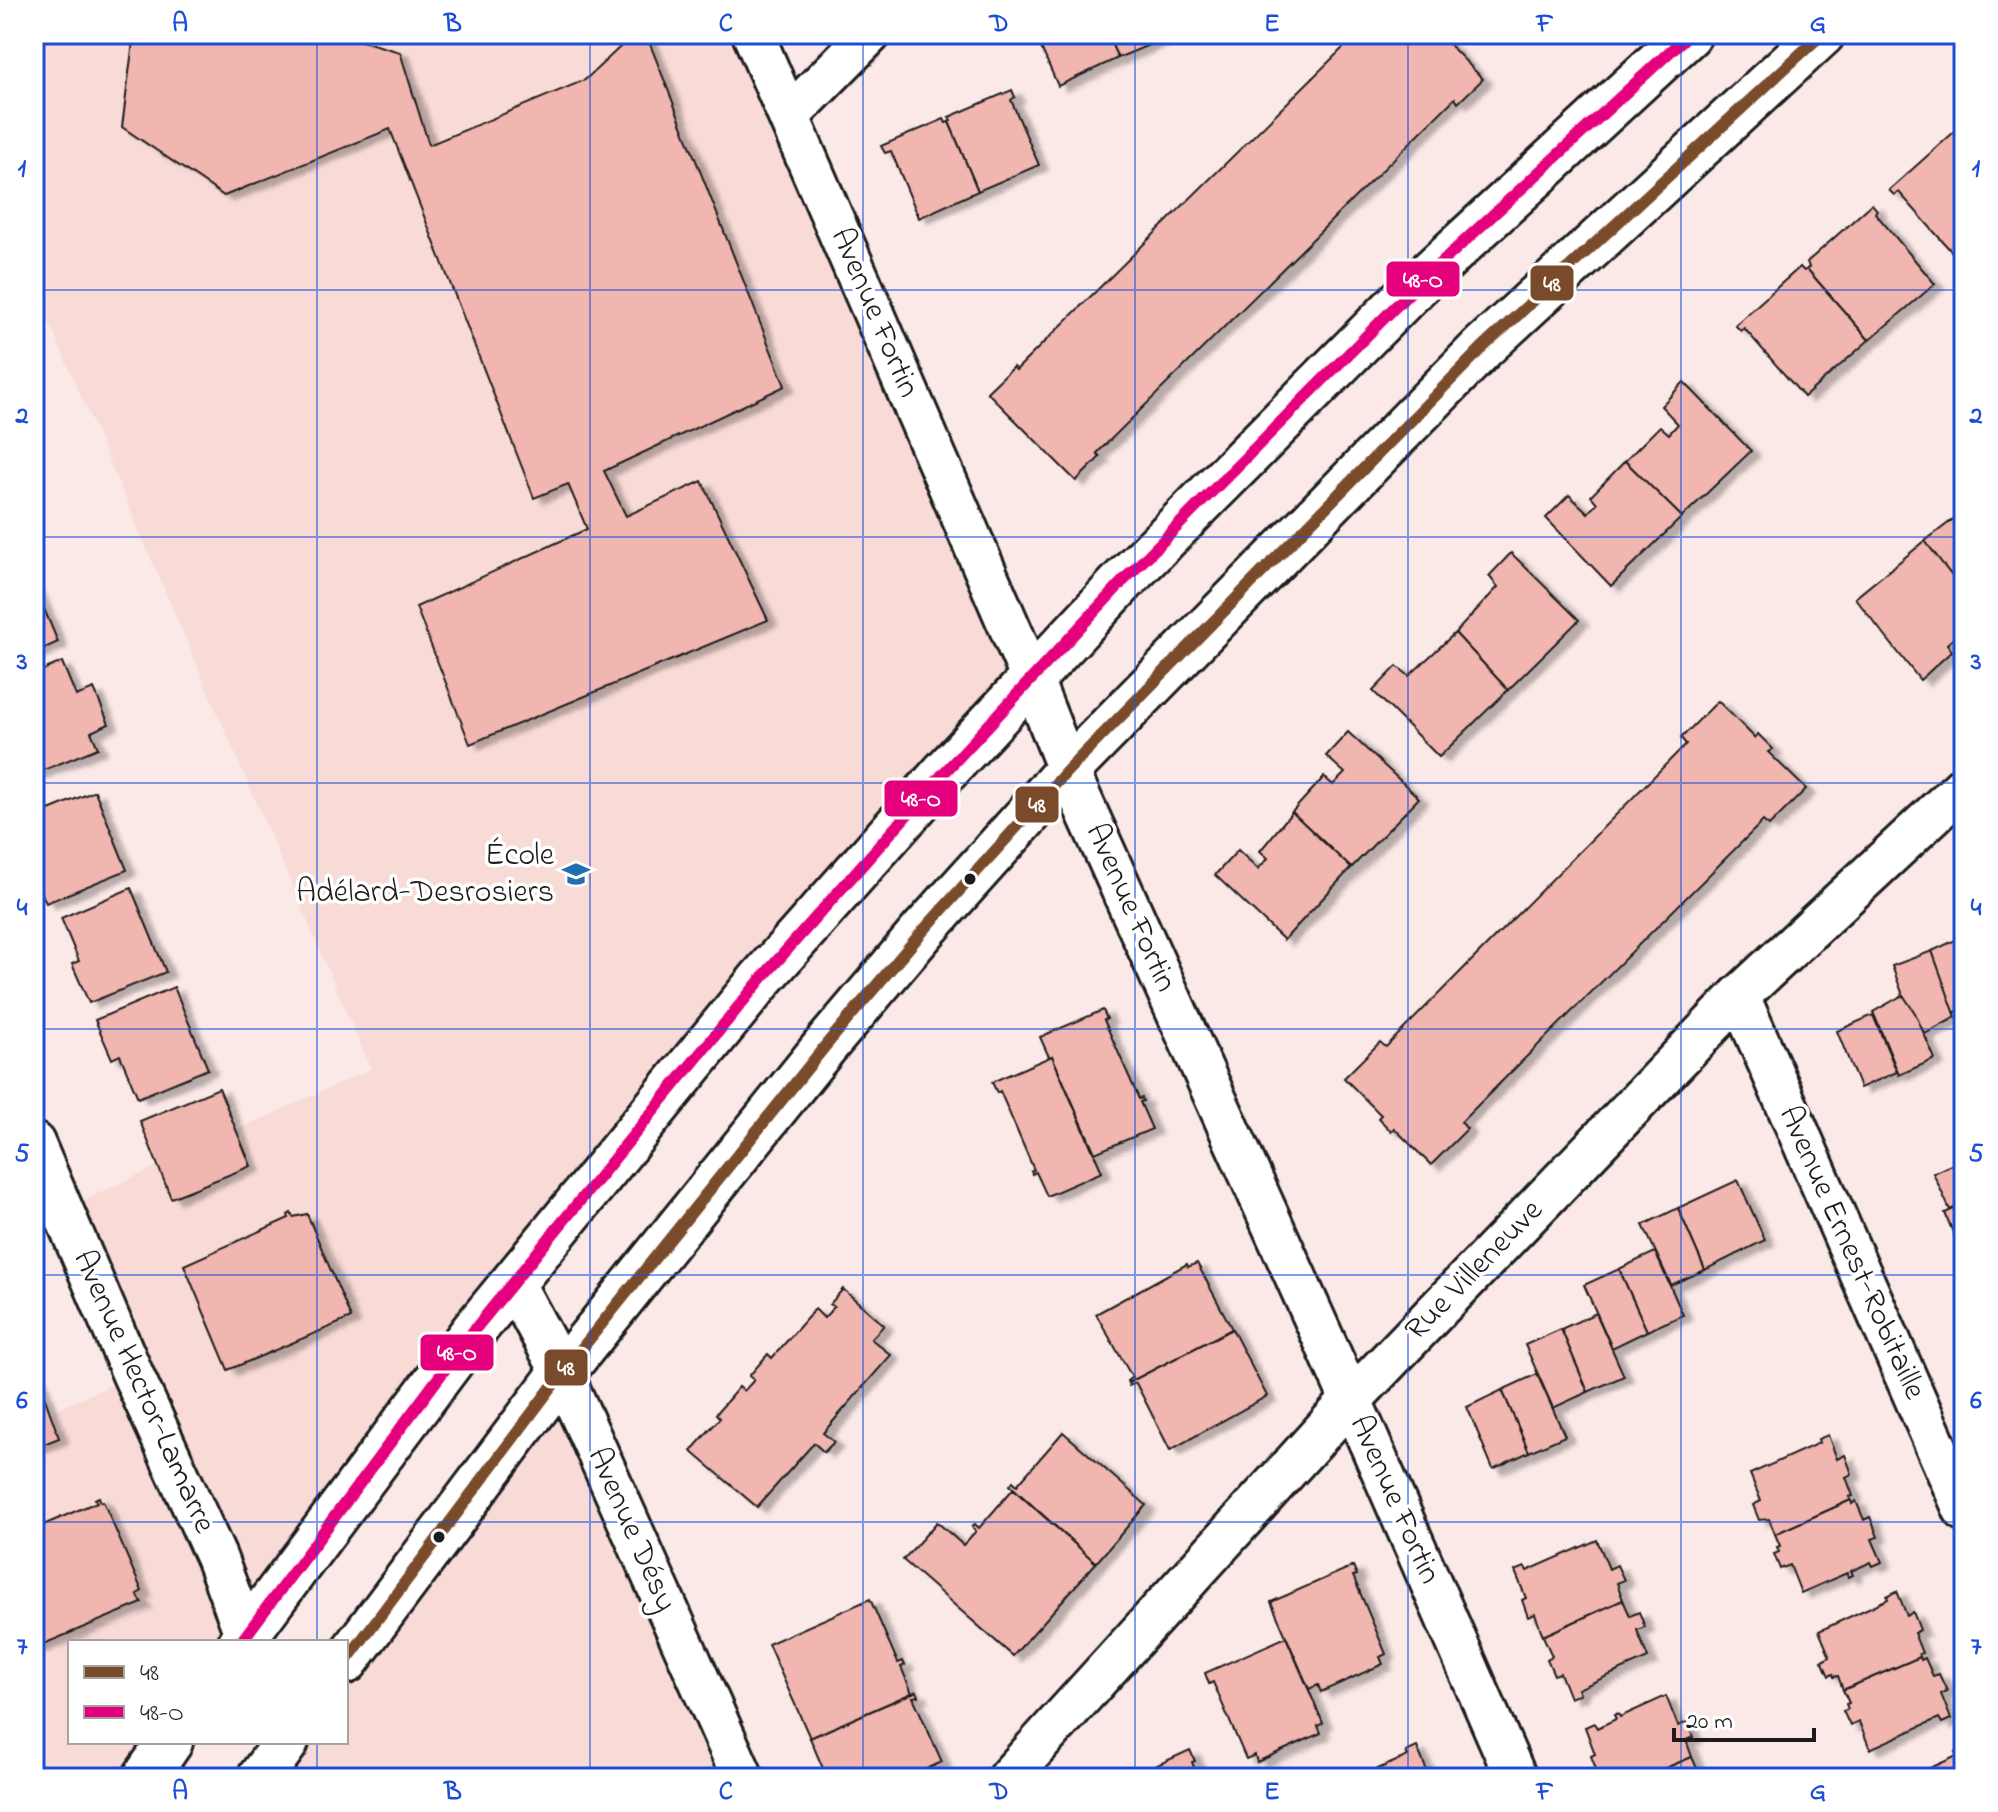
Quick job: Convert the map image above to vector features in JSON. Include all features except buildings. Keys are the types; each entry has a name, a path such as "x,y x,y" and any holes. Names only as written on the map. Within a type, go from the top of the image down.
{"main road":[{"path":"245,1640 358,1482 475,1329 762,978 934,784 1123,581 1418,284 1689,34"},
{"path":"348,1658 562,1373 826,1045 922,932 1068,770 1483,347 1822,34"},
{"path":"145,1778 169,1744"},
{"path":"260,1778 285,1744"}],"street":[{"name":"Avenue Fortin","path":"753,34 1032,679 1068,770 1351,1400 1516,1778"},
{"path":"789,116 870,34"},
{"name":"Rue Villeneuve","path":"1008,1778 1351,1400 1739,996 1964,786"},
{"name":"Avenue Ernest-Robitaille","path":"1739,996 1964,1510"},
{"name":"Avenue Hector-Lamarre","path":"34,1143 133,1375 216,1557 245,1640"},
{"name":"Avenue Désy","path":"514,1284 562,1373 743,1778"}],"shaded area":[{"name":"École Adélard-Desrosiers","path":"34,34 753,34 1032,679 243,1640 68,1640 68,1744 169,1744 144,1778 34,1778 34,1420 132,1375 62,1210 371,1069 34,287"},
{"path":"562,1373 740,1778 288,1778 311,1744 348,1744 348,1689"}],"transit line":[{"name":"48-O","path":"242,1640 475,1329 762,978 943,774 1123,581 1418,284 1689,34"},
{"name":"48","path":"348,1658 562,1373 826,1045 922,932 1068,770 1483,347 1822,34"}],"place":[{"name":"École Adélard-Desrosiers","path":"576,874"}]}
